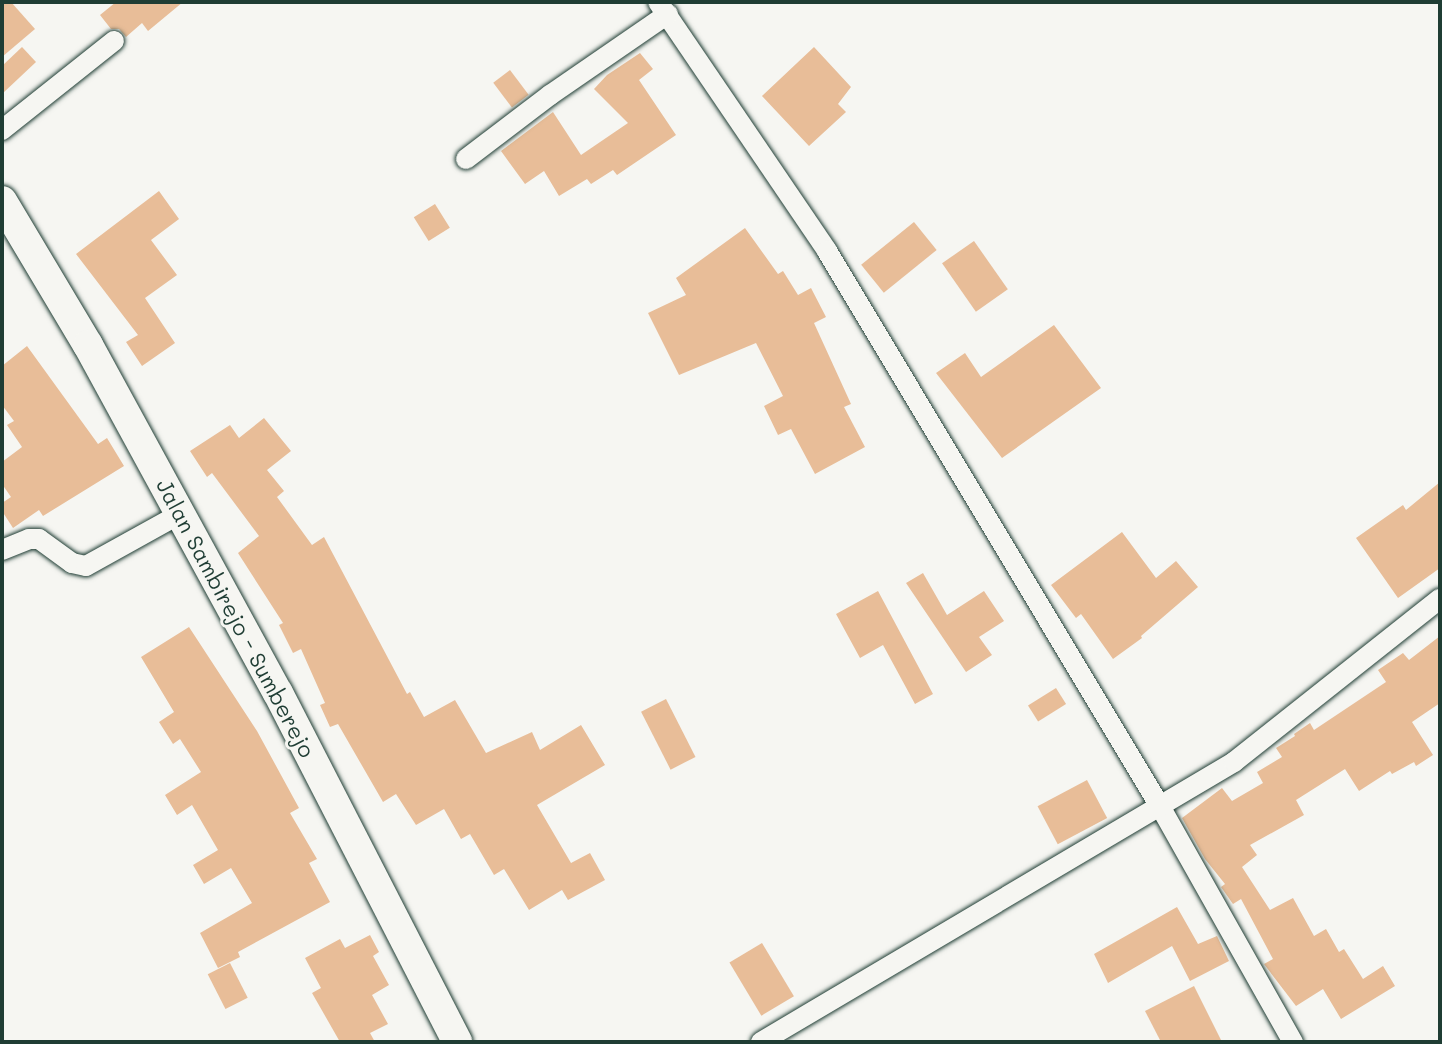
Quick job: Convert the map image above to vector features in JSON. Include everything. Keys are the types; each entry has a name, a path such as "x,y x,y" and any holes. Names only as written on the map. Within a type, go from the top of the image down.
{"main road":[{"name":"Jalan Sambirejo - Sumberejo","path":"2,201 88,345 278,693 457,1042"}],"street":[{"path":"466,159 663,8 827,251 1161,808 1293,1042"},
{"path":"2,130 114,41"},
{"path":"2,550 29,539 39,539 76,565 86,566 180,514"},
{"path":"761,1042 1234,762 1440,599"}],"building":[{"path":"2,2 11,2 35,29 2,57"},
{"path":"116,2 183,2 148,31 142,23 126,37 119,29 111,29 100,15"},
{"path":"22,47 36,62 2,94 2,66"},
{"path":"814,47 851,87 838,104 846,112 809,146 762,96"},
{"path":"640,53 653,69 639,80 676,135 617,175 613,170 591,184 587,179 559,196 544,171 525,184 501,151 553,112 581,155 628,123 594,89 607,75"},
{"path":"510,70 529,95 512,107 493,83"},
{"path":"159,191 179,219 151,240 177,275 145,298 175,343 142,366 126,342 138,335 76,254"},
{"path":"435,204 450,228 429,241 414,217"},
{"path":"914,222 937,250 884,293 861,265"},
{"path":"745,228 778,274 783,271 798,295 811,288 826,317 814,323 851,404 844,407 865,447 815,474 791,429 778,435 764,406 783,396 756,343 679,375 648,313 686,295 676,278"},
{"path":"974,241 1008,289 976,312 942,263"},
{"path":"1054,325 1101,388 1002,458 936,373 965,353 981,377"},
{"path":"27,346 98,444 107,438 124,466 43,516 39,510 13,528 2,511 2,503 11,497 2,484 2,462 22,447 7,425 14,421 2,405 2,366"},
{"path":"264,418 291,451 267,470 284,491 277,497 312,545 324,537 407,694 410,692 424,717 455,700 486,753 532,732 540,750 581,725 605,765 537,805 571,863 590,853 605,880 568,900 562,890 529,910 504,869 494,875 470,834 461,839 444,809 416,825 396,794 383,802 338,724 330,727 320,705 325,703 301,649 293,653 279,625 283,623 238,553 259,536 212,473 207,477 190,451 230,425 239,438"},
{"path":"1440,482 1440,568 1398,598 1356,538 1403,505 1406,510"},
{"path":"1122,532 1156,578 1176,561 1198,587 1142,638 1113,659 1081,614 1076,618 1051,585"},
{"path":"923,573 947,615 984,591 1004,621 979,637 992,655 966,672 906,583"},
{"path":"878,591 933,694 915,704 883,645 860,658 836,614"},
{"path":"189,627 257,731 299,808 290,813 317,859 309,863 330,902 238,952 240,957 218,968 200,933 252,903 231,868 204,884 193,865 218,850 192,805 177,815 165,795 201,772 180,739 173,744 159,722 174,712 141,657"},
{"path":"1440,636 1440,703 1412,722 1433,755 1416,766 1414,762 1392,774 1390,771 1359,791 1345,769 1296,800 1304,815 1250,845 1257,855 1242,867 1270,910 1293,898 1314,936 1326,929 1339,952 1344,949 1363,979 1383,966 1395,986 1341,1019 1323,989 1296,1006 1264,964 1273,959 1241,899 1233,904 1221,887 1225,884 1205,859 1182,818 1222,788 1232,801 1263,783 1257,772 1282,757 1276,748 1310,723 1314,730 1386,682 1378,670 1403,653 1409,660"},
{"path":"1056,688 1066,704 1038,722 1028,705"},
{"path":"666,699 696,757 671,770 641,712"},
{"path":"1087,780 1107,818 1058,844 1038,806"},
{"path":"1177,907 1198,944 1217,936 1229,961 1190,981 1172,946 1108,983 1094,954"},
{"path":"370,935 379,952 373,956 389,985 372,995 388,1024 370,1033 375,1042 340,1042 312,993 321,988 305,958 340,939 345,948"},
{"path":"762,943 794,996 761,1016 729,963"},
{"path":"230,963 248,998 225,1009 208,974"},
{"path":"1194,986 1222,1042 1161,1042 1145,1011"}]}
